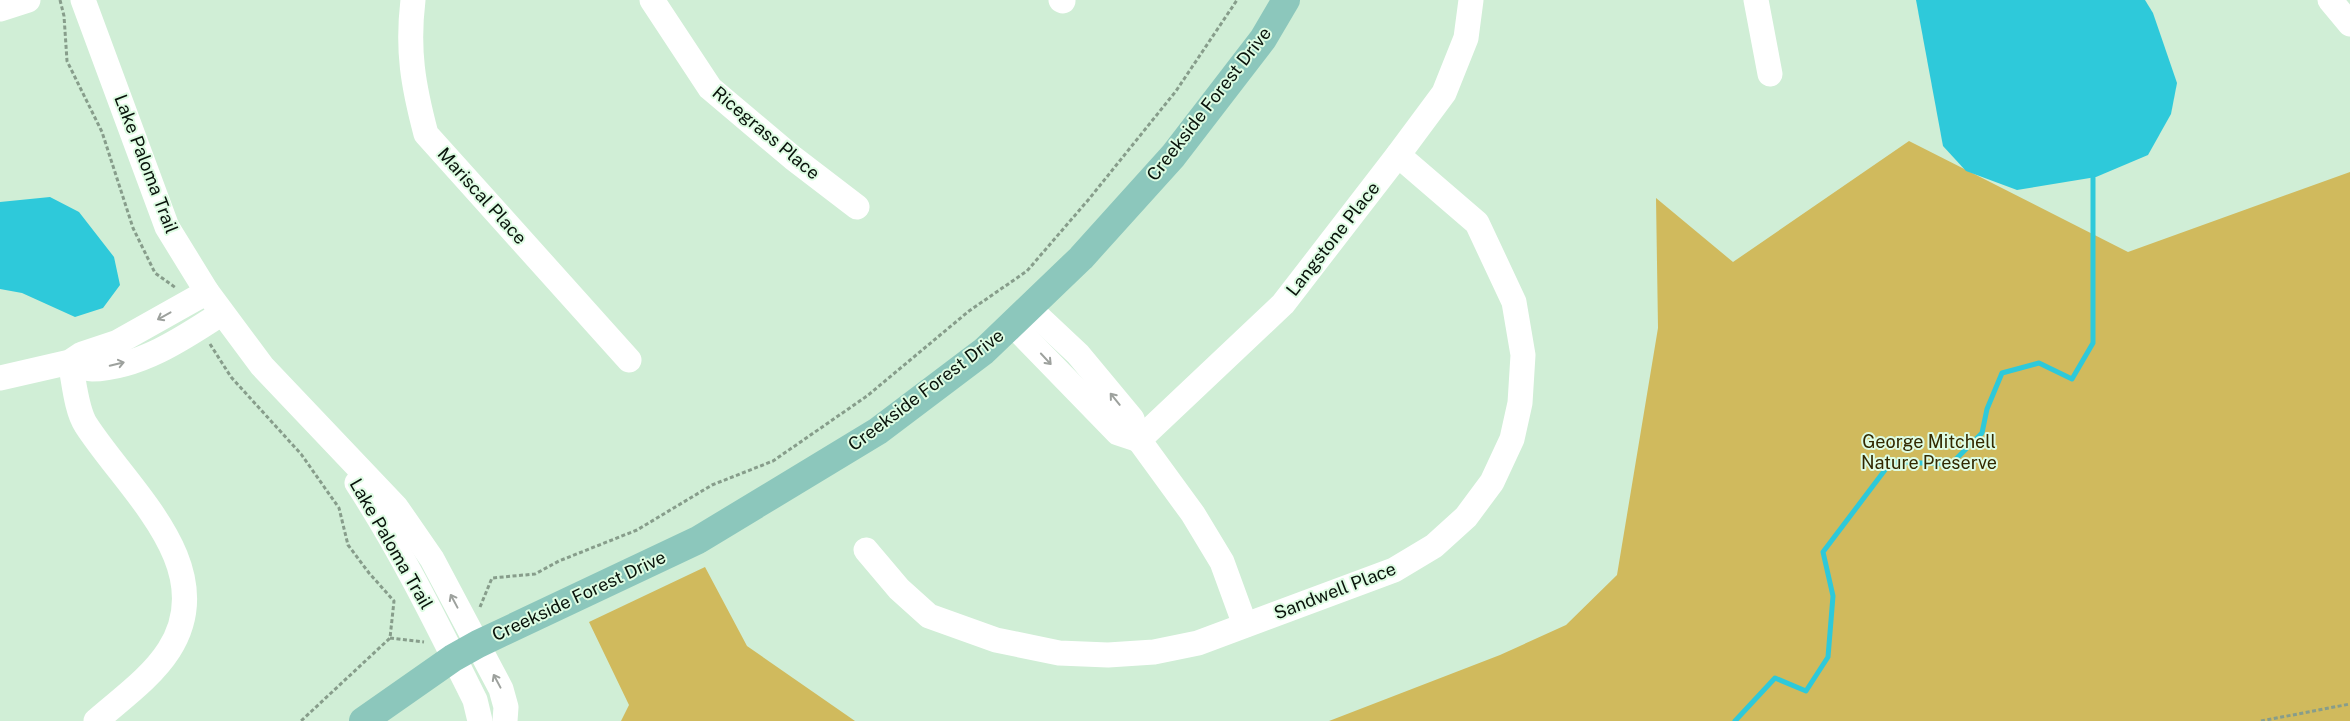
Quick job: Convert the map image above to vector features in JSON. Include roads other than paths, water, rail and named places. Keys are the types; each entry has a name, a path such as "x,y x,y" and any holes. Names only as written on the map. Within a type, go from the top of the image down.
{"main road":[{"name":"Creekside Forest Drive","path":"363,721 448,647 471,633 698,540 774,496 878,431 984,351 1081,258 1173,156 1262,39 1286,0"}],"street":[{"path":"0,9 28,0"},
{"name":"Lake Paloma Trail","path":"83,0 167,227 197,298 222,313 262,366 396,507 432,559 501,689 506,706 505,721"},
{"name":"Mariscal Place","path":"413,0 409,34 414,86 426,134 629,360"},
{"name":"Ricegrass Place","path":"652,0 710,88 793,158 857,206"},
{"name":"Langstone Place","path":"1139,440 1283,304 1398,155 1444,93 1466,38 1471,0"},
{"path":"1756,0 1770,74"},
{"path":"2330,0 2350,24"},
{"name":"Sandwell Place","path":"866,550 899,589 929,616 996,640 1050,652 1108,655 1154,652 1198,644 1394,570 1434,546 1466,517 1492,482 1512,439 1520,403 1523,355 1514,302 1476,223 1398,155"},
{"path":"0,378 70,362 82,354 118,342 197,298"},
{"path":"70,362 91,369 138,359 163,349 222,313"},
{"path":"1021,316 1118,433 1139,440 1193,514 1222,562 1245,625"},
{"path":"70,362 85,424 168,538 178,560 185,584 186,608 178,633 169,650 153,672 96,721"},
{"name":"Lake Paloma Trail","path":"324,433 384,525 475,700 480,721"}],"water":[{"path":"1916,0 2145,0 2153,13 2177,83 2171,114 2148,155 2096,177 2017,190 1966,171 1943,146"},
{"path":"50,197 79,212 114,257 120,285 103,308 75,317 22,293 0,289 0,202"}],"waterway":[{"path":"1735,721 1775,678 1806,691 1828,657 1833,596 1823,552 1891,462 1951,464 1982,433 1987,409 2002,373 2039,363 2072,379 2093,343 2093,178"}],"park label":[{"name":"George Mitchell Nature Preserve","path":"1929,452"}]}
